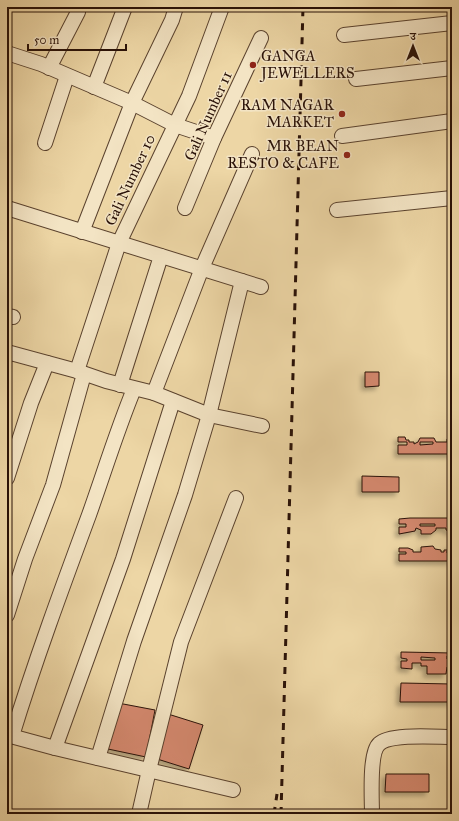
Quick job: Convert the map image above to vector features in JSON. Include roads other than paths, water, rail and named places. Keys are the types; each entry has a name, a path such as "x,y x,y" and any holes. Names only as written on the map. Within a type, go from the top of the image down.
{"street":[{"path":"94,87 125,7"},
{"path":"82,232 132,103 172,20 176,7"},
{"name":"Gali Number 10","path":"7,615 25,559 53,484 81,372 119,243 189,96 222,7"},
{"path":"49,68 78,12"},
{"path":"344,35 452,23"},
{"name":"Gali Number 11","path":"186,208 214,138 261,38"},
{"path":"7,53 49,68 132,103 175,125 214,138"},
{"path":"356,79 452,68"},
{"path":"45,143 67,76"},
{"path":"342,136 452,121"},
{"path":"154,393 202,268 252,154"},
{"path":"337,210 452,198"},
{"path":"7,208 260,286"},
{"path":"120,385 161,256"},
{"path":"98,758 134,641 185,495 210,415 242,281"},
{"path":"7,352 47,362 134,389 154,393 210,415 262,426"},
{"path":"7,478 31,403 47,362"},
{"path":"134,389 111,447 98,489 10,735 55,748 232,790"},
{"path":"55,748 123,559 173,401"},
{"path":"139,814 181,642 236,498"},
{"path":"372,814 373,769 375,749 379,743 386,739 410,737 452,737"}],"railway":[{"path":"281,814 303,7"},
{"path":"274,814 277,794"}],"place":[{"name":"GANGA JEWELLERS","path":"253,65"},
{"name":"RAM NAGAR MARKET","path":"342,114"},
{"name":"MR BEAN RESTO & CAFE","path":"347,155"}]}
